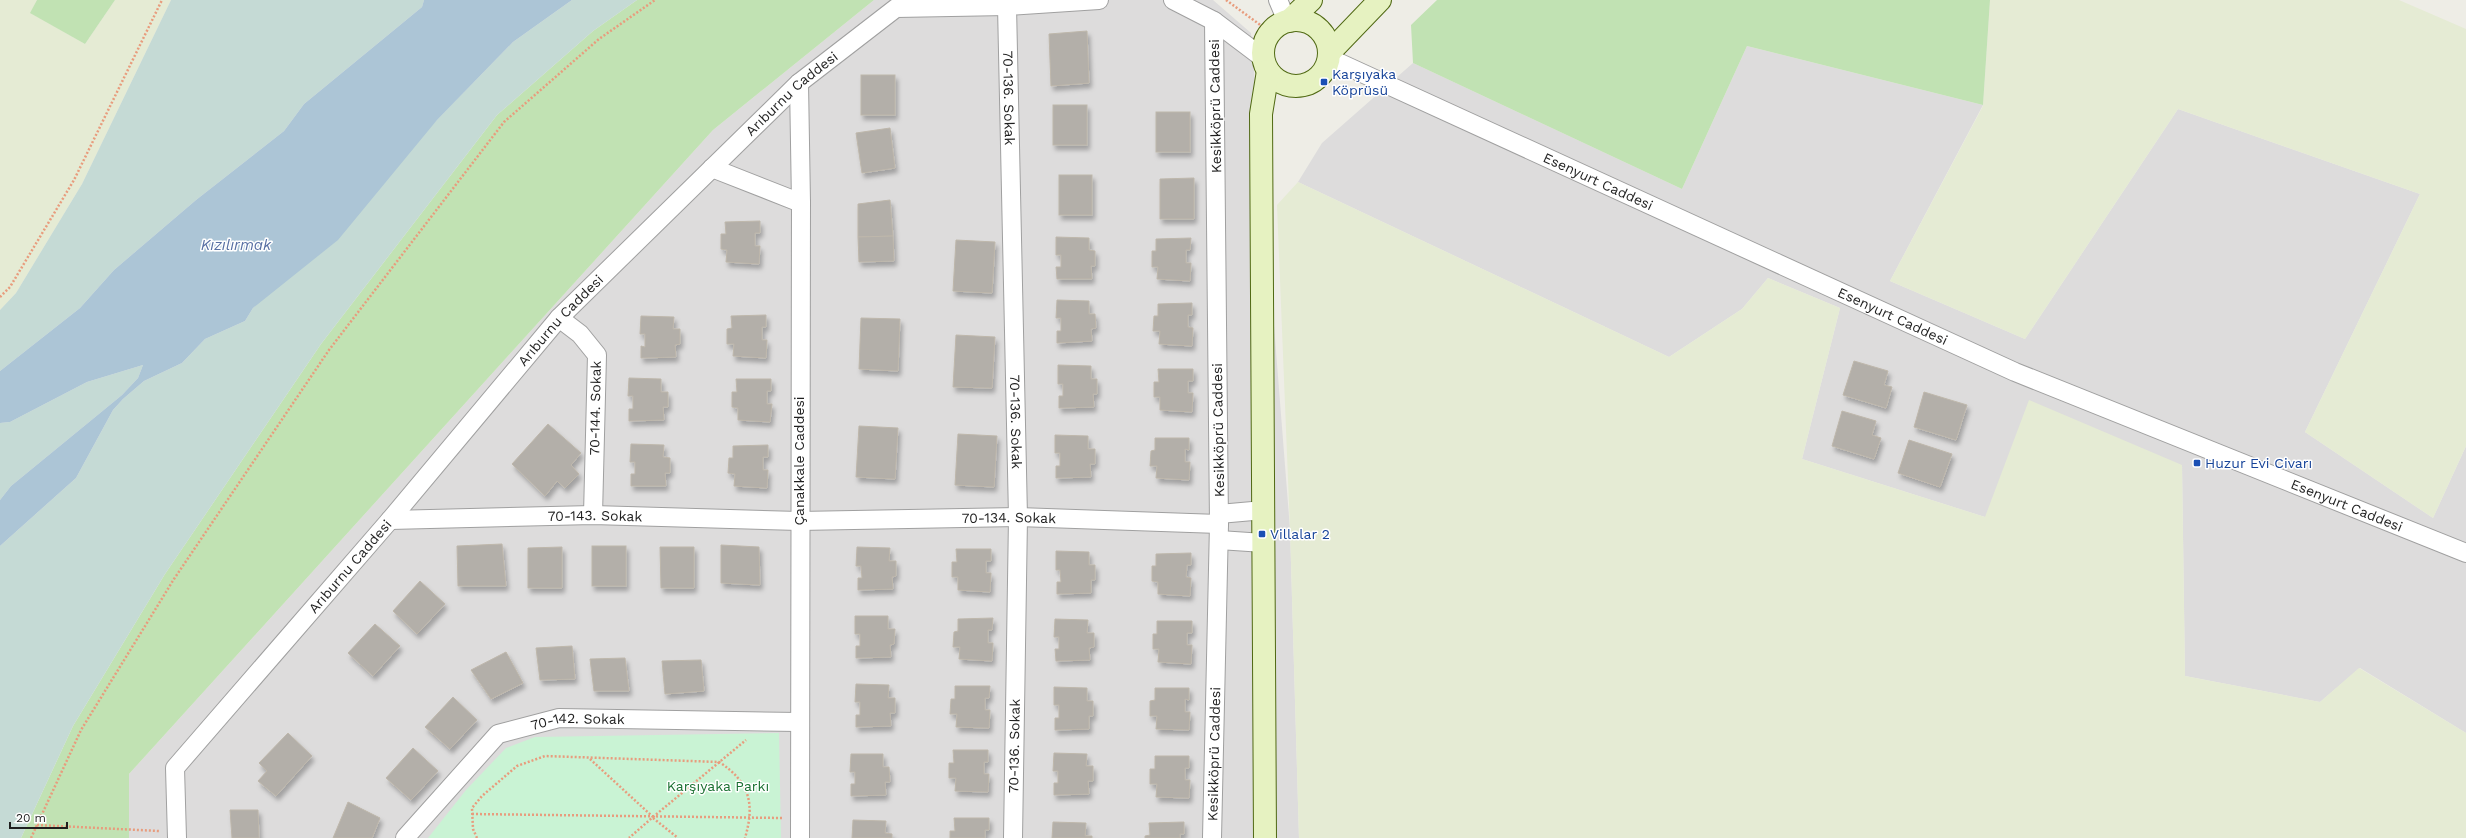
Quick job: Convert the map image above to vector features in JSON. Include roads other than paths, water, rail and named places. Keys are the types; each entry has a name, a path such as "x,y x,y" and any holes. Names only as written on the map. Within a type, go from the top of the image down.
{"street":[{"name":"Arıburnu Caddesi","path":"177,835 175,768 390,520 559,318 798,83 896,8 1006,6 1099,0"},
{"path":"1173,0 1214,21 1265,64 1283,84 1293,86 1306,85 1316,80 1324,72 1329,55 1326,38 1314,25 1304,20 1282,25"},
{"path":"1278,0 1282,25"},
{"path":"1265,838 1261,114 1265,64 1264,45 1282,25 1311,0"},
{"path":"1329,55 1380,0"},
{"name":"70-136. Sokak","path":"1006,6 1018,517 1014,838"},
{"name":"Kesikköprü Caddesi","path":"1212,838 1219,526 1214,21"},
{"name":"Esenyurt Caddesi","path":"1329,55 2015,372 2466,553"},
{"name":"Çanakkale Caddesi","path":"798,83 801,203 799,521 800,838"},
{"path":"712,168 801,203"},
{"name":"70-144. Sokak","path":"559,318 580,334 597,355 593,515"},
{"path":"1219,526 1264,510"},
{"name":"70-143. Sokak","path":"390,520 593,515 799,521"},
{"name":"70-134. Sokak","path":"799,521 1018,517 1219,526"},
{"path":"1219,526 1264,543"},
{"name":"70-142. Sokak","path":"405,838 498,734 559,718 766,723 799,722"}],"water":[{"name":"Kızılırmak","path":"424,0 572,0 513,42 437,120 338,240 253,308 245,321 205,339 182,363 144,381 123,399 113,410 76,478 0,546 0,500 11,486 122,395 138,378 143,365 87,382 10,422 0,423 0,371 80,308 114,270 196,200 284,131 304,104 422,7"}],"place":[{"name":"Karşıyaka Köprüsü","path":"1324,82"},
{"name":"Huzur Evi Civarı","path":"2197,463"},
{"name":"Villalar 2","path":"1262,534"}],"park label":[{"name":"Karşıyaka Parkı","path":"718,786"}]}
